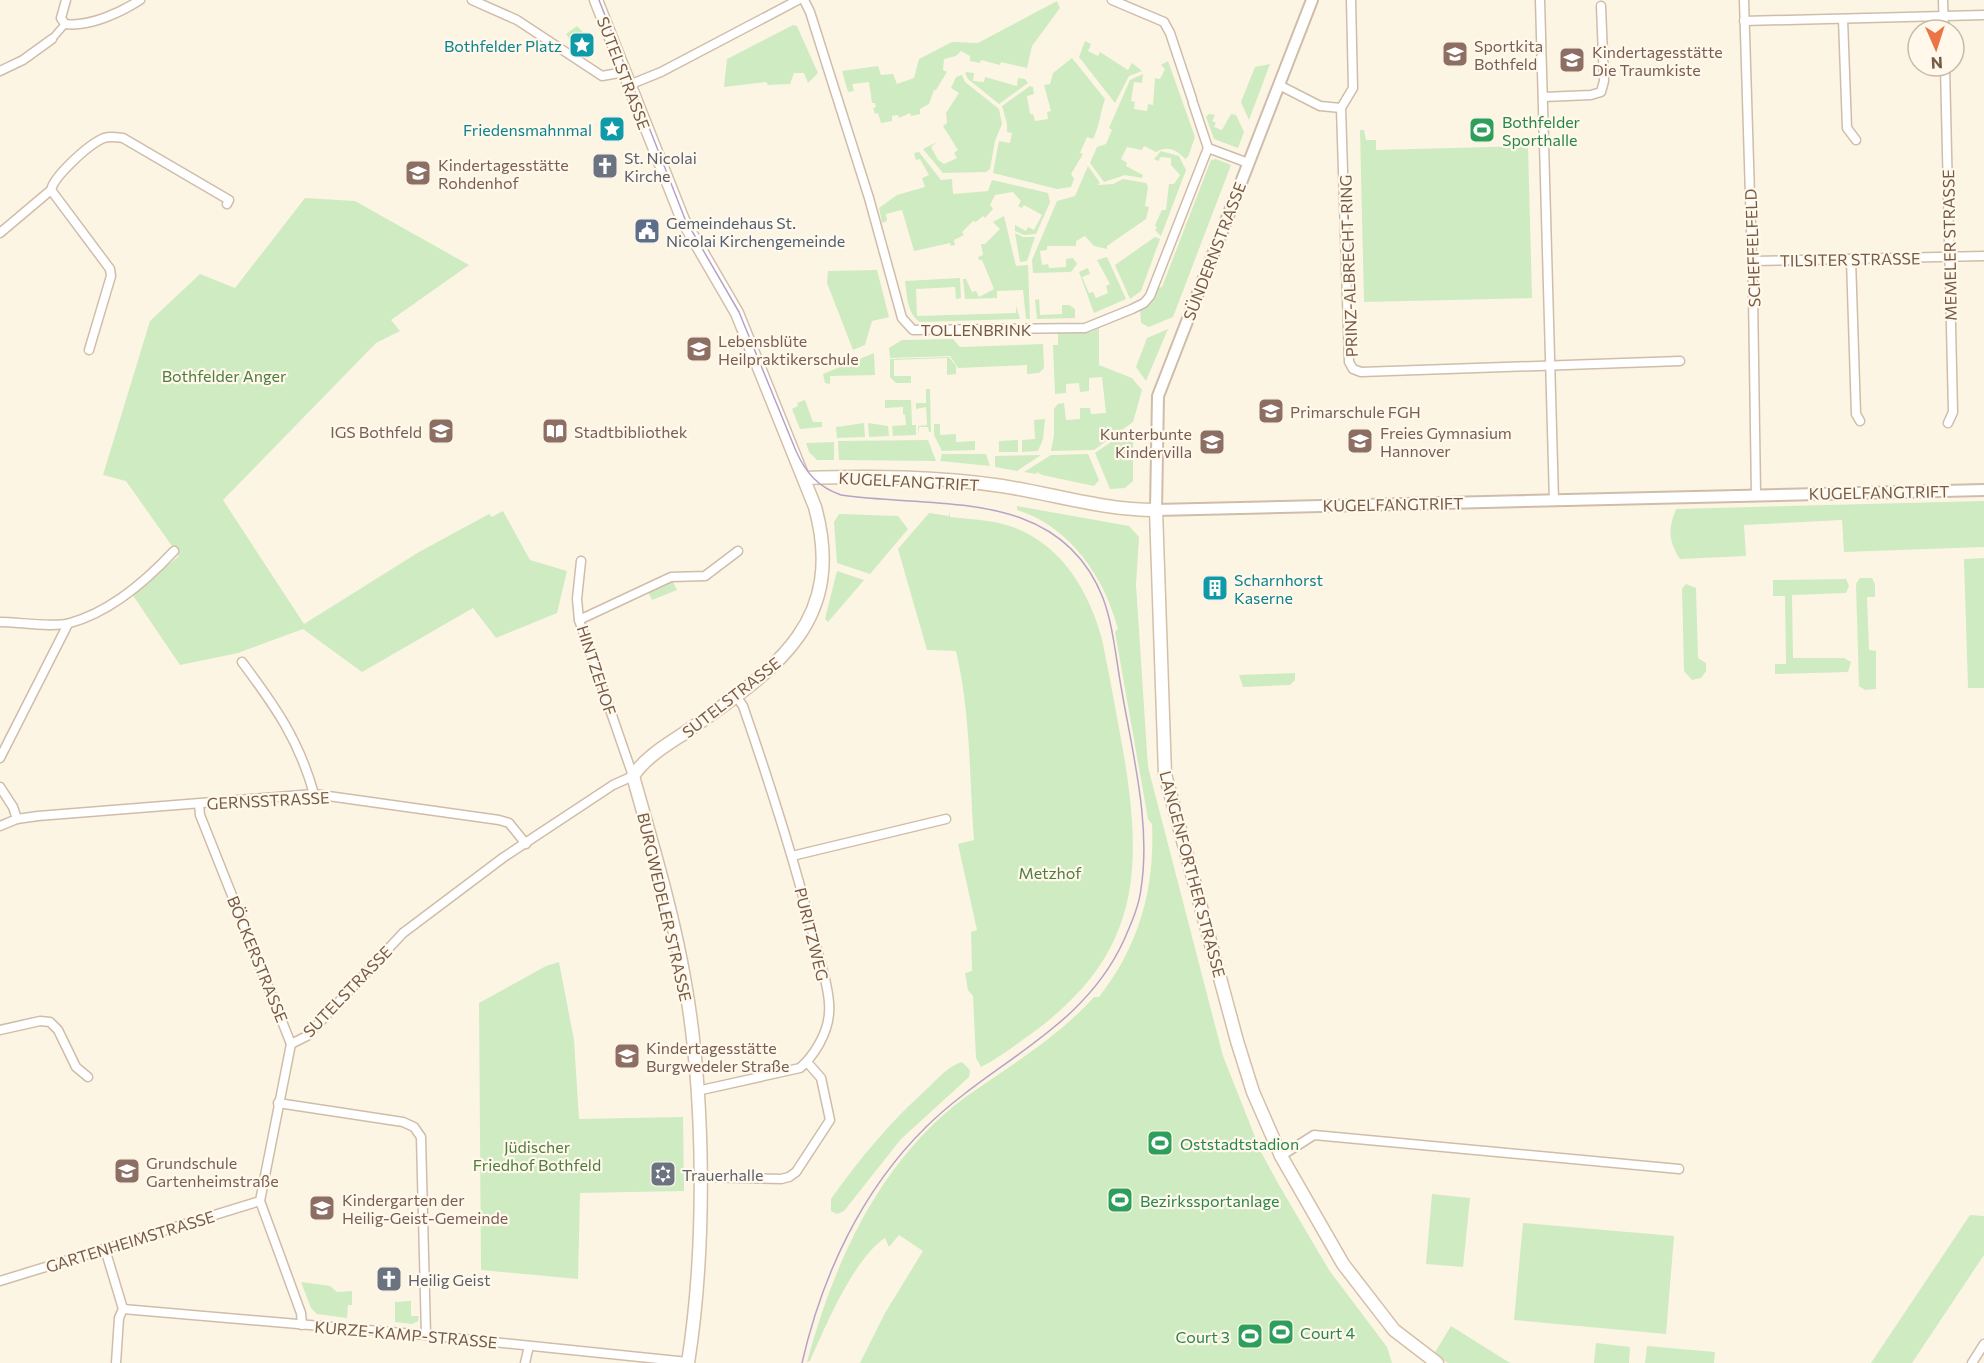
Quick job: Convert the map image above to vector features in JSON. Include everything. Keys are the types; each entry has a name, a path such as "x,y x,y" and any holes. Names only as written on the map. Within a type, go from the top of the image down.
{"main road":[{"name":"SUTELSTRASSE","path":"596,0 682,220 728,297 748,337 804,478 819,523 823,563 820,591 809,620 788,651 736,696 649,758 633,776"},
{"name":"KUGELFANGTRIFT","path":"804,478 936,479 999,486 1106,507 1156,510"},
{"name":"LANGENFORTHER STRASSE","path":"1156,510 1165,774 1237,1041 1267,1127 1281,1156 1362,1292 1394,1330 1432,1362"},
{"name":"BURGWEDELER STRASSE","path":"633,776 665,893 685,982 697,1091 699,1176 696,1290 688,1363"}],"street":[{"path":"66,0 61,18 65,24 76,26 125,9 140,0"},
{"path":"472,0 517,20 602,76 624,72"},
{"path":"629,85 661,72 798,0"},
{"name":"TOLLENBRINK","path":"804,0 814,22 870,201 902,318 914,330 1085,327 1144,303 1150,296 1208,148"},
{"path":"1112,0 1164,22 1170,33 1208,148 1248,163"},
{"name":"SÜNDERNSTRASSE","path":"1156,510 1158,396 1312,0"},
{"name":"PRINZ-ALBRECHT-RING","path":"1351,0 1353,88 1341,108 1350,362 1353,369 1361,372 1551,365"},
{"path":"1540,0 1554,501"},
{"name":"SCHEFFELFELD","path":"1744,0 1756,495"},
{"path":"1943,0 1943,16"},
{"path":"1543,96 1591,95 1601,92 1604,81 1601,6"},
{"path":"1744,21 1984,15"},
{"path":"1843,19 1847,128 1856,140"},
{"path":"0,71 23,60 52,39 65,24"},
{"name":"MEMELER STRASSE","path":"1945,78 1953,412 1948,423"},
{"path":"1279,85 1320,106 1341,108"},
{"path":"0,233 51,190 53,181 64,170 99,141 113,137 123,138 229,200 227,204"},
{"path":"51,190 110,270 111,276 89,350"},
{"name":"TILSITER STRASSE","path":"1752,261 1984,256"},
{"path":"1851,259 1856,414 1860,421"},
{"path":"1551,365 1680,361"},
{"name":"KUGELFANGTRIFT","path":"1156,510 1984,490"},
{"path":"0,622 68,624 85,617 138,585 174,551"},
{"path":"579,620 671,577 705,576 738,551"},
{"name":"HINTZEHOF","path":"581,561 579,620 633,776"},
{"path":"0,758 68,624"},
{"path":"242,662 283,718 297,744 314,794"},
{"name":"PURITZWEG","path":"736,696 743,706 792,856 819,955 830,1010 828,1023 807,1062"},
{"name":"SUTELSTRASSE","path":"291,1044 308,1036 403,933 504,857 613,785 633,776"},
{"path":"0,787 13,807 16,819"},
{"name":"GERNSSTRASSE","path":"0,826 16,819 314,794 498,820 509,823 526,844"},
{"name":"BÖCKERSTRASSE","path":"199,804 200,815 291,1044 260,1201"},
{"path":"792,856 946,819"},
{"path":"0,1030 40,1021 50,1022 58,1030 76,1067 88,1077"},
{"path":"697,1091 790,1072 807,1062 821,1078 826,1090 830,1120 796,1172 781,1179 699,1176"},
{"path":"278,1103 403,1122 414,1127 420,1137 426,1335"},
{"path":"1281,1156 1314,1135 1679,1169"},
{"path":"260,1201 301,1313 302,1325"},
{"name":"GARTENHEIMSTRASSE","path":"0,1281 260,1201"},
{"path":"105,1249 123,1310 118,1318 116,1363"},
{"name":"KURZE-KAMP-STRASSE","path":"123,1310 426,1335 688,1363"},
{"path":"1972,1363 1984,1344"},
{"path":"525,1363 529,1346"}],"green space":[{"path":"1057,1 1060,8 1032,46 1027,68 1001,62 1000,65 981,60 980,63 970,61 970,56 961,51 956,56 944,59 943,70 947,72 934,90 929,104 920,109 920,114 911,116 910,113 899,118 898,115 892,116 892,121 881,123 878,113 875,114 873,108 876,107 875,103 872,103 869,82 852,84 854,91 848,92 842,71 878,66 881,75 893,74 897,84 914,78 919,59 952,42 978,43"},
{"path":"793,25 797,26 818,73 808,83 804,73 794,73 790,84 768,85 766,82 724,87 727,59"},
{"path":"577,26 585,34 588,43 580,49 574,46 566,34"},
{"path":"1085,41 1091,44 1088,51 1098,56 1100,52 1128,70 1132,63 1142,71 1129,76 1115,103 1079,57"},
{"path":"1072,58 1105,99 1093,139 1087,137 1080,153 1083,154 1071,174 1074,179 1071,187 1057,189 993,173 999,141 1010,143 1012,133 1007,132 1002,106 1030,86 1033,87 1034,94 1027,96 1030,114 1033,114 1035,121 1048,119 1047,112 1051,111 1044,85 1050,84 1053,73"},
{"path":"1168,61 1195,137 1188,157 1185,159 1176,151 1168,149 1156,152 1144,146 1142,150 1127,147 1121,159 1127,163 1126,166 1143,175 1142,178 1125,175 1104,182 1090,163 1097,147 1106,144 1112,130 1109,128 1130,80 1143,74 1142,83 1134,82 1131,101 1135,102 1134,109 1147,111 1148,104 1153,105 1155,78 1160,79 1165,69 1161,65"},
{"path":"1270,64 1249,120 1241,102 1255,67"},
{"path":"965,73 974,73 973,81 984,82 985,77 1017,86 1018,78 1025,79 1028,83 999,104 968,79"},
{"path":"962,75 965,82 999,109 1002,124 995,141 990,169 986,172 943,173 923,149 937,142 931,147 938,160 944,164 957,158 954,153 958,150 943,126 947,123 946,113 959,93 951,88 956,77"},
{"path":"1209,114 1215,115 1212,121 1216,123 1214,127 1222,130 1231,114 1236,115 1244,132 1238,148 1214,139 1206,117"},
{"path":"1360,130 1364,130 1366,140 1376,140 1376,150 1528,146 1532,298 1364,302"},
{"path":"1161,151 1179,156 1186,170 1161,236 1155,230 1157,228 1155,225 1162,210 1166,210 1169,184 1174,184 1180,175 1171,165 1171,158 1161,157 1158,161 1154,159"},
{"path":"919,152 941,180 952,179 953,194 988,191 992,180 1048,193 1050,202 1036,234 1024,235 1015,231 1015,225 1026,231 1028,227 1034,230 1042,215 1024,205 1022,208 1018,206 1021,201 1013,192 995,195 990,205 993,209 985,218 983,216 976,222 973,221 962,232 964,235 954,240 955,245 951,246 950,243 914,251 902,210 886,214 887,221 882,223 879,208 897,195 925,187 922,178 929,175 920,159 916,160 914,153"},
{"path":"1216,159 1231,165 1173,317 1149,327 1141,323 1140,309 1151,302 1158,288 1162,287 1211,160"},
{"path":"1088,166 1100,183 1097,185 1113,184 1123,179 1146,183 1148,187 1145,206 1149,207 1146,219 1107,246 1107,249 1094,246 1085,236 1076,241 1076,246 1047,246 1047,250 1040,251 1042,265 1048,264 1049,268 1066,267 1066,259 1073,258 1077,264 1071,272 1033,273 1032,260 1057,201 1075,196"},
{"name":"Bothfelder Anger","path":"305,198 355,201 469,265 391,320 400,331 376,343 223,500 304,624 419,552 489,514 492,517 503,511 530,560 567,571 557,613 496,638 473,608 362,672 303,629 238,653 180,665 132,594 179,556 126,481 103,475 150,321 200,274 235,288"},
{"path":"1004,216 1016,266 1028,265 1030,319 1026,319 1023,290 997,291 997,298 965,299 963,279 966,279 972,292 976,291 979,297 994,289 982,260 978,257 983,255 981,244 985,244 1000,229 993,222"},
{"path":"1015,233 1023,237 1035,237 1027,261 1020,262"},
{"path":"1155,237 1160,239 1141,291 1130,299 1115,265"},
{"path":"1107,257 1126,299 1094,313 1079,272 1088,268 1090,274 1082,277 1089,293 1093,292 1096,298 1108,293 1106,286 1110,284 1097,260"},
{"path":"877,270 889,317 872,321 865,345 853,350 827,283 828,271"},
{"path":"960,278 961,298 956,299 955,287 916,289 917,316 1016,313 1016,306 1020,319 920,322 916,319 908,304 905,281"},
{"path":"1039,299 1040,315 1062,314 1062,305 1069,305 1075,309 1075,318 1037,319 1035,300"},
{"path":"1099,328 1099,365 1132,378 1142,390 1133,422 1094,450 1051,451 1054,435 1054,409 1058,404 1064,403 1066,420 1080,419 1080,408 1090,408 1091,414 1106,413 1102,377 1089,378 1089,391 1080,392 1079,383 1066,384 1066,393 1055,394 1053,345 1058,345 1058,333 1091,332"},
{"path":"1168,329 1146,381 1136,367 1147,338"},
{"path":"953,339 960,347 1043,344 1044,368 1039,373 1027,374 1027,365 958,368 950,356 890,358 889,348 902,340"},
{"path":"874,353 875,375 830,376 830,384 825,383 823,374"},
{"path":"949,357 956,366 956,374 947,375 947,358 894,360 894,376 911,376 911,383 896,383 890,377 890,359"},
{"path":"926,389 930,389 931,432 928,427 919,427 918,435 918,426 927,425 926,407 916,409 916,403 926,403"},
{"path":"805,400 813,422 822,422 822,427 800,429 792,409 798,406 797,403"},
{"path":"885,400 911,400 912,425 916,425 916,435 893,436 892,426 906,425 905,415 903,407 885,408"},
{"path":"1045,419 1043,439 1038,451 1022,452 1022,440 1035,439 1034,420"},
{"path":"864,423 865,437 837,438 836,427"},
{"path":"868,423 888,426 889,436 869,437"},
{"path":"934,424 940,424 940,435 956,434 956,442 975,441 975,450 942,451 934,435"},
{"path":"1127,431 1133,432 1133,481 1125,488 1110,489 1095,453"},
{"path":"928,440 936,461 839,460 838,441"},
{"path":"1018,440 1018,452 999,452 999,441"},
{"path":"834,442 834,460 817,460 809,452 806,443"},
{"path":"942,454 986,454 990,466 940,461"},
{"path":"1088,454 1099,480 1094,486 1037,472 1036,474 1024,472 1051,455"},
{"path":"1041,455 1017,471 995,467 995,456"},
{"path":"1984,501 1984,547 1844,552 1842,520 1744,525 1746,556 1680,559 1670,535 1676,509"},
{"name":"Bezirkssportanlage","path":"1017,506 1129,526 1139,537 1136,585 1148,767 1223,1056 1261,1152 1279,1185 1329,1270 1387,1347 1392,1363 860,1363 885,1313 923,1251 899,1235 889,1247 885,1238 862,1261 842,1294 810,1361 807,1362 832,1284 868,1210 890,1175 915,1143 944,1114 1053,1035 1094,997 1099,997 1125,958 1142,916 1151,871 1152,824 1148,819 1115,632 1118,629 1104,591 1082,556 1054,528 1017,510"},
{"name":"Metzhof","path":"950,511 950,517 995,522 1028,534 1058,557 1081,587 1102,639 1124,756 1133,840 1131,877 1125,912 1112,944 1093,975 1066,1005 1031,1034 1001,1056 981,1067 976,1058 973,996 968,990 965,973 972,971 971,932 977,930 958,844 974,840 967,722 961,675 956,651 927,650 898,549 929,513 949,516"},
{"path":"839,514 898,516 908,529 870,574 837,563 834,522"},
{"path":"1984,558 1984,688 1968,688 1964,559"},
{"path":"837,571 864,580 828,622 825,619"},
{"path":"1860,578 1872,578 1875,584 1875,597 1867,597 1869,650 1876,651 1876,689 1865,690 1859,686 1856,584"},
{"path":"1846,579 1849,586 1846,593 1792,595 1793,658 1844,658 1851,662 1848,672 1775,674 1775,664 1786,664 1785,596 1773,596 1773,580"},
{"path":"672,580 677,590 652,600 648,592"},
{"path":"1686,584 1696,588 1698,658 1706,663 1706,671 1701,678 1692,680 1684,671 1682,589"},
{"path":"1295,673 1295,680 1290,685 1243,687 1239,675"},
{"name":"Jüdischer Friedhof Bothfeld","path":"559,962 574,1040 579,1119 683,1117 684,1191 580,1193 578,1279 481,1270 479,1003 546,966"},
{"path":"962,1062 970,1070 969,1077 901,1139 844,1211 837,1214 831,1211 831,1199 877,1140 940,1076"},
{"path":"1432,1194 1470,1198 1463,1267 1426,1264"},
{"path":"1970,1215 1984,1216 1984,1255 1912,1363 1871,1363"},
{"path":"1523,1223 1674,1236 1666,1334 1514,1320"},
{"path":"301,1282 330,1286 337,1292 352,1291 352,1305 348,1305 347,1318 317,1314 311,1308"},
{"path":"411,1301 411,1316 419,1316 418,1321 412,1324 395,1322 395,1302"},
{"path":"1451,1326 1510,1363 1448,1363 1434,1354"},
{"path":"1596,1343 1630,1347 1629,1363 1594,1363"},
{"path":"1647,1346 1715,1352 1714,1363 1645,1363"}],"tram line":[{"path":"599,0 685,219 739,312 804,466 819,483 841,495 954,504 991,510 1026,520 1057,537 1083,562 1107,609 1139,790 1144,840 1140,895 1124,940 1106,971 1085,998 1061,1021 952,1104 926,1127 882,1179 863,1207 833,1267 810,1331 802,1363"}],"place":[{"name":"Bothfelder Platz","path":"582,45"},
{"name":"Sportkita Bothfeld","path":"1455,54"},
{"name":"Kindertagesstätte Die Traumkiste","path":"1572,60"},
{"name":"Friedensmahnmal","path":"612,129"},
{"name":"Bothfelder Sporthalle","path":"1482,130"},
{"name":"St. Nicolai Kirche","path":"605,166"},
{"name":"Kindertagesstätte Rohdenhof","path":"418,173"},
{"name":"Gemeindehaus St. Nicolai Kirchengemeinde","path":"647,231"},
{"name":"Lebensblüte Heilpraktikerschule","path":"699,349"},
{"name":"Primarschule FGH","path":"1271,411"},
{"name":"IGS Bothfeld","path":"441,431"},
{"name":"Stadtbibliothek","path":"555,431"},
{"name":"Freies Gymnasium Hannover","path":"1360,441"},
{"name":"Kunterbunte Kindervilla","path":"1212,442"},
{"name":"Scharnhorst Kaserne","path":"1215,588"},
{"name":"Kindertagesstätte Burgwedeler Straße","path":"627,1056"},
{"name":"Oststadtstadion","path":"1160,1143"},
{"name":"Grundschule Gartenheimstraße","path":"127,1171"},
{"name":"Trauerhalle","path":"663,1174"},
{"name":"Bezirkssportanlage","path":"1120,1200"},
{"name":"Kindergarten der Heilig-Geist-Gemeinde","path":"322,1208"},
{"name":"Heilig Geist","path":"389,1279"},
{"name":"Court 4","path":"1281,1332"},
{"name":"Court 3","path":"1250,1336"}]}
